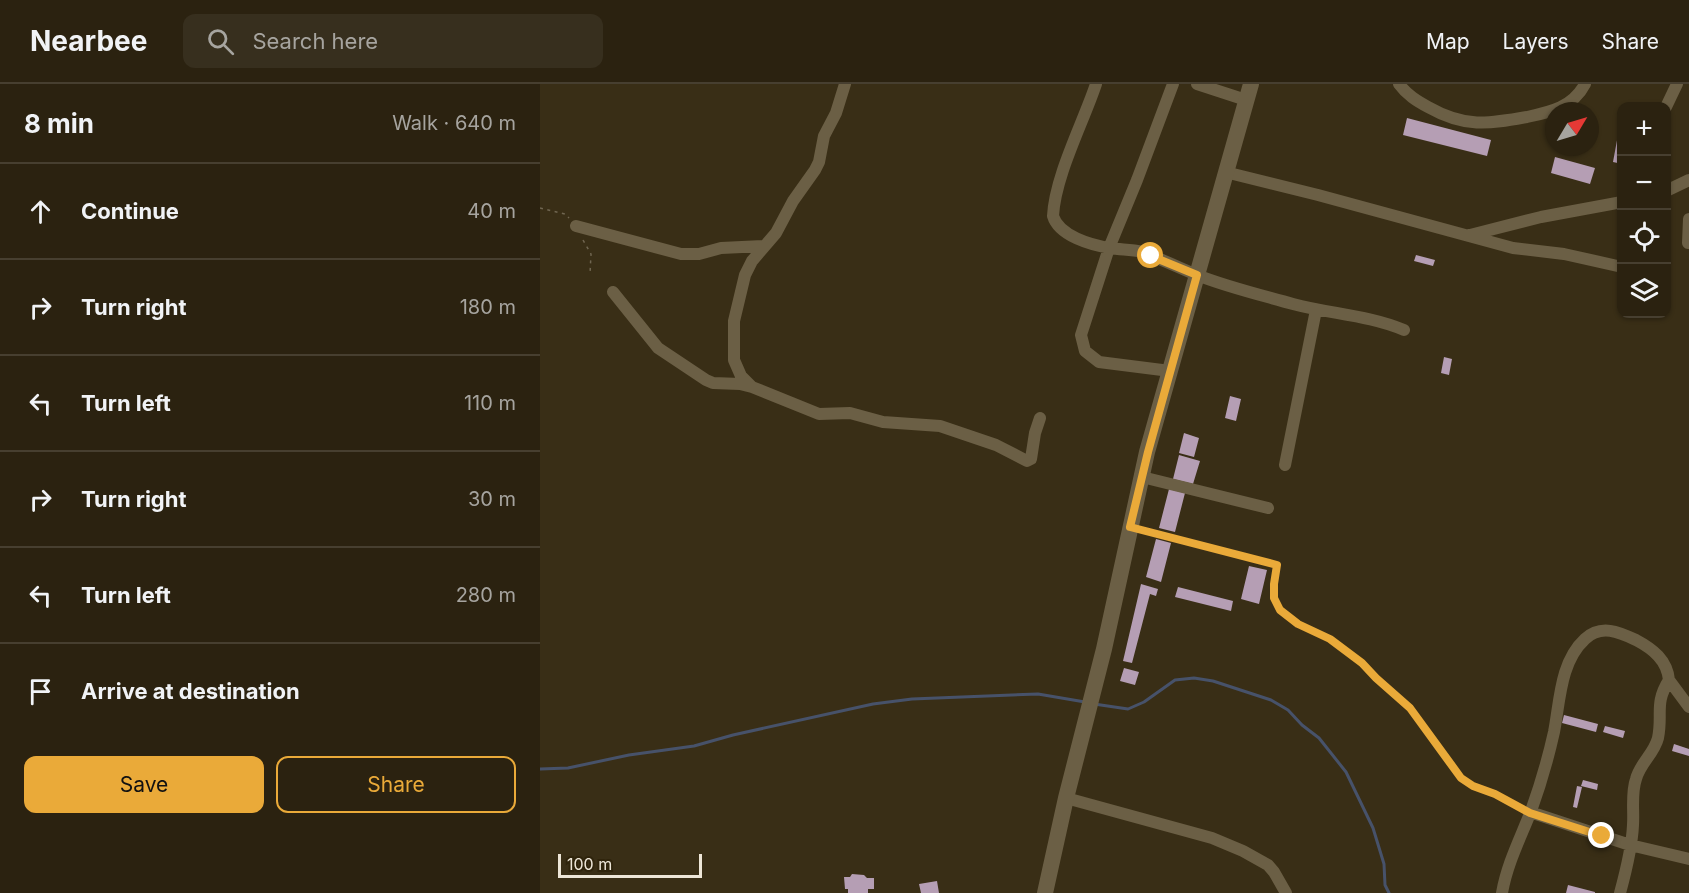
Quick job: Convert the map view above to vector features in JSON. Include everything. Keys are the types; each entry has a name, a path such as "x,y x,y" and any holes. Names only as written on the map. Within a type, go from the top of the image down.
{"main road":[{"path":"1045,893 1066,798 1104,649 1142,477 1248,92"}],"street":[{"path":"752,387 741,376 734,360 734,321 745,275 763,246 776,233 793,201 815,170 819,162 824,136 836,113 845,84"},
{"path":"1096,84 1071,148 1056,197 1053,216 1062,230 1086,241 1109,248 1139,251 1197,275 1316,310 1367,318 1404,330"},
{"path":"1170,371 1099,362 1085,351 1082,344 1082,327 1109,248 1134,190 1173,84"},
{"path":"1197,84 1248,92"},
{"path":"1399,84 1413,99 1444,116 1469,123 1484,124 1550,113 1567,105 1581,92 1585,84"},
{"path":"1668,102 1677,84"},
{"path":"1225,172 1513,248 1564,254 1617,266"},
{"path":"1671,189 1689,180"},
{"path":"1469,235 1541,217 1617,203"},
{"path":"1688,243 1689,219"},
{"path":"576,226 681,254 699,254 721,248 763,246"},
{"path":"614,292 651,342 665,354 713,383 752,387 819,414 850,413 883,422 940,426 996,444 1027,461 1031,459 1040,418"},
{"path":"1285,465 1316,310"},
{"path":"1142,477 1268,508"},
{"path":"1502,893 1507,870 1530,813 1553,735 1565,670 1583,640 1598,631 1606,630 1639,642 1663,661 1668,680 1689,707"},
{"path":"1620,893 1628,862 1636,779 1657,741 1659,701 1668,680"},
{"path":"1066,798 1203,836 1243,851 1268,865 1286,893"},
{"path":"1530,813 1630,844 1689,859"}],"path":[{"path":"1130,527 1277,565 1274,598 1280,610 1298,624 1330,639 1362,663 1410,708 1456,772 1467,782 1530,813"}],"building":[{"path":"1407,118 1491,140 1487,156 1403,135"},
{"path":"1617,140 1617,163 1613,162"},
{"path":"1555,157 1595,168 1590,184 1551,173"},
{"path":"1416,255 1435,260 1433,266 1414,261"},
{"path":"1444,357 1452,359 1449,375 1441,373"},
{"path":"1230,396 1241,399 1236,421 1225,418"},
{"path":"1184,433 1199,438 1194,457 1179,453"},
{"path":"1179,455 1200,461 1193,484 1173,479"},
{"path":"1169,489 1185,493 1175,532 1159,528"},
{"path":"1156,539 1171,543 1161,582 1146,577"},
{"path":"1249,566 1267,570 1259,604 1241,599"},
{"path":"1141,584 1158,589 1156,596 1150,594 1132,663 1123,661"},
{"path":"1178,587 1233,601 1231,611 1175,597"},
{"path":"1124,668 1139,672 1135,685 1120,681"},
{"path":"1564,715 1598,724 1596,732 1562,723"},
{"path":"1605,726 1625,731 1623,738 1603,732"},
{"path":"1674,744 1689,749 1689,756 1672,751"},
{"path":"1583,780 1598,784 1597,790 1581,786"},
{"path":"1577,786 1582,787 1577,808 1573,807"},
{"path":"852,874 874,878 874,889 868,889 868,893 848,893 848,889 845,889 844,877 850,877"},
{"path":"937,881 939,893 921,893 919,884"},
{"path":"1568,885 1595,892 1595,893 1566,893"}],"waterway":[{"path":"1094,704 1128,709 1144,702 1175,680 1194,678 1213,681 1271,700 1288,710 1319,738 1346,772 1373,828 1384,864 1385,885 1389,893"},
{"path":"540,769 568,768 629,755 694,746 733,735 873,704 912,699 1038,694 1085,702"}],"route":[{"path":"1151,256 1197,275 1163,394 1130,527 1277,565 1274,598 1280,610 1298,624 1346,649 1362,663 1418,717 1461,778 1530,813 1602,836"}]}
